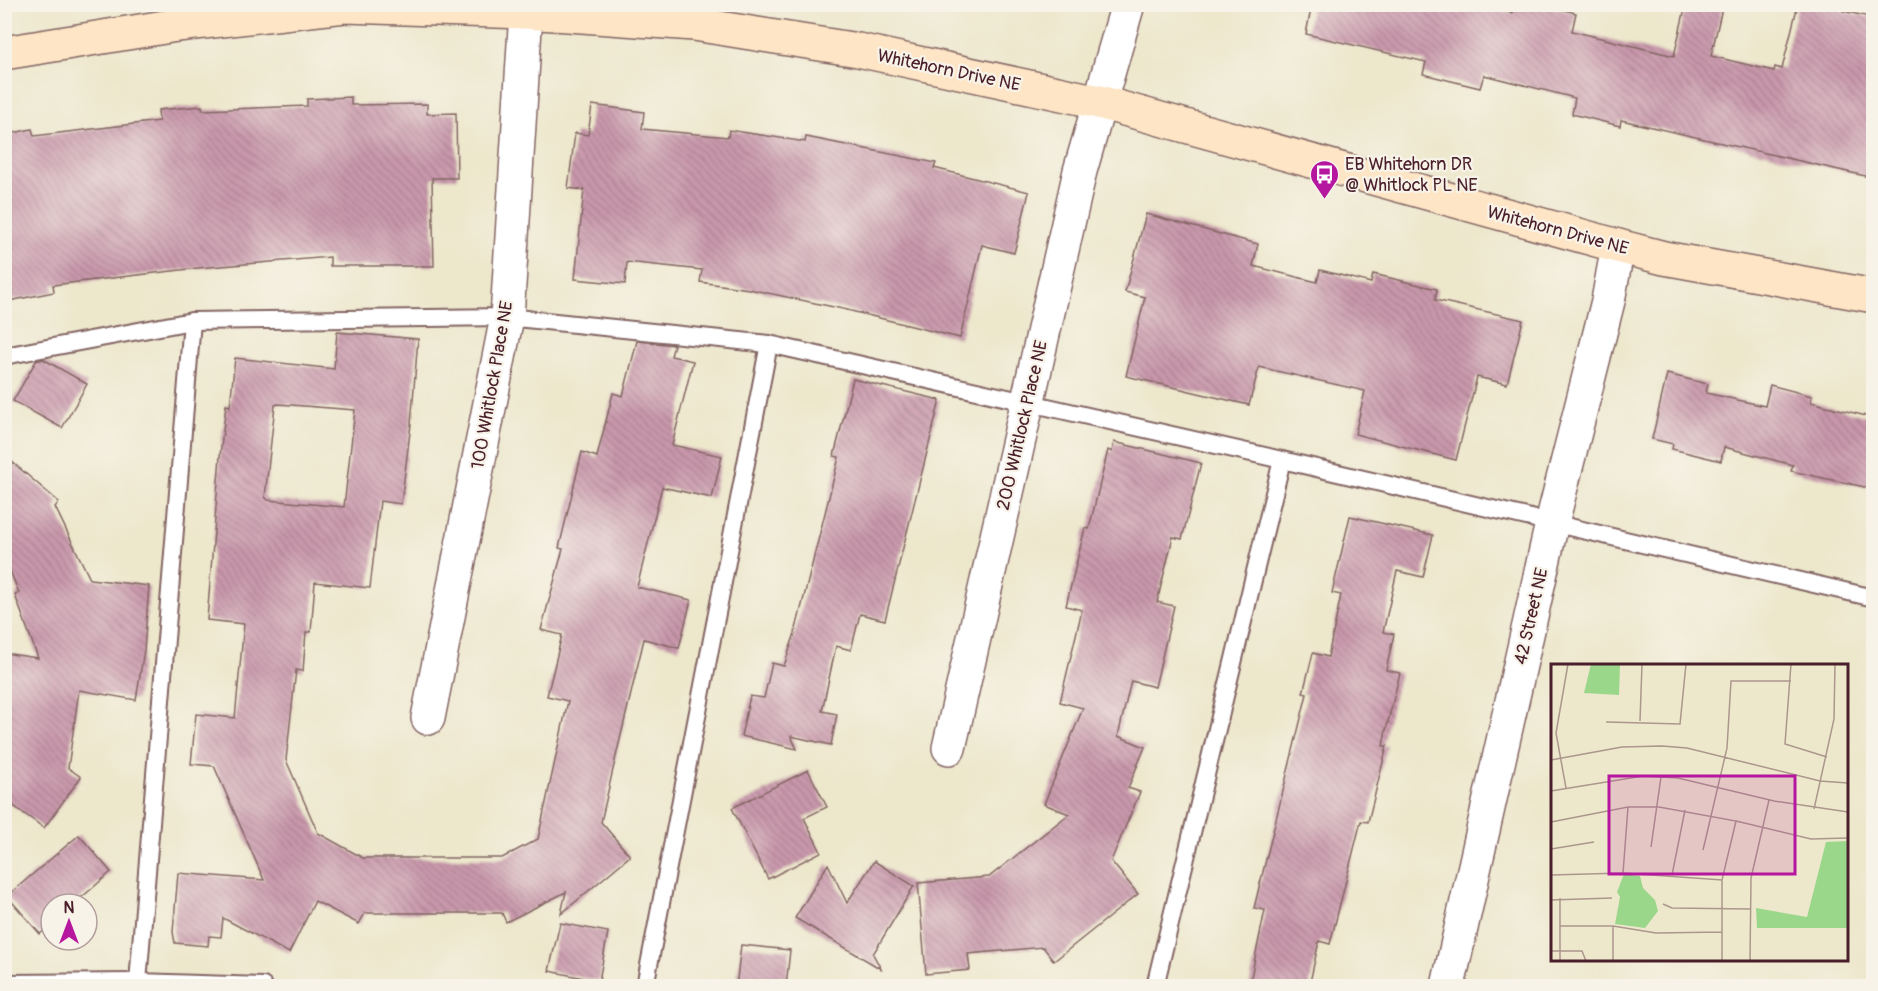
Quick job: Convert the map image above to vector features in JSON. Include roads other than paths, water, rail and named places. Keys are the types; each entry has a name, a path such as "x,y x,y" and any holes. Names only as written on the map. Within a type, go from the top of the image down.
{"street":[{"name":"200 Whitlock Place NE","path":"949,748 1080,171 1099,102 1117,51 1128,4"},
{"name":"Whitehorn Drive NE","path":"4,53 177,25 345,6 525,12 694,24 858,50 1099,102 1618,246 1874,296"},
{"name":"100 Whitlock Place NE","path":"428,718 507,317 525,12"},
{"name":"42 Street NE","path":"1448,987 1552,523 1608,301 1618,246"}],"lane":[{"path":"4,356 192,321 507,317 769,344 1028,401 1874,598"},
{"path":"138,982 192,321"},
{"path":"645,987 769,344"},
{"path":"1155,987 1282,460"},
{"path":"4,983 138,982 263,987"}],"place":[{"name":"EB Whitehorn DR @ Whitlock PL NE","path":"1324,200"}]}
